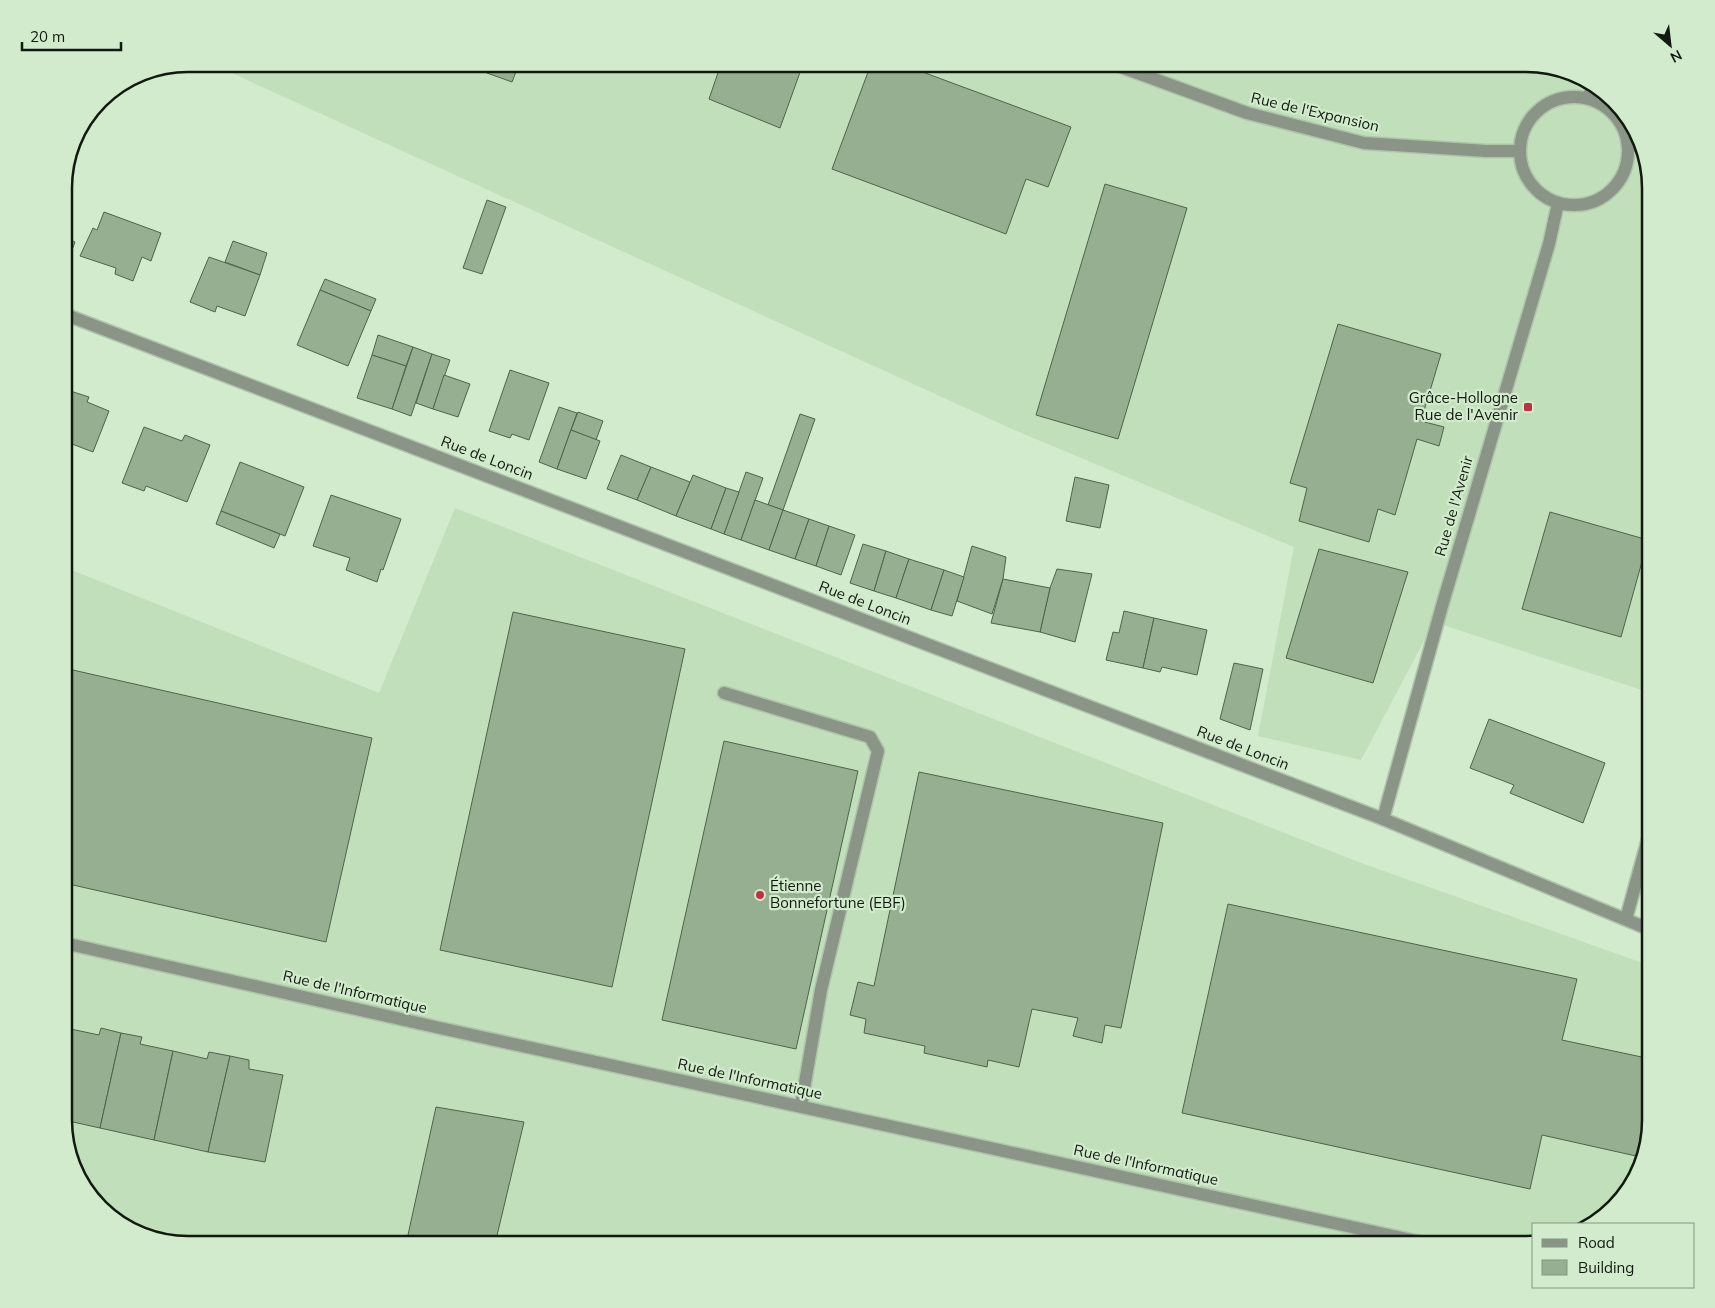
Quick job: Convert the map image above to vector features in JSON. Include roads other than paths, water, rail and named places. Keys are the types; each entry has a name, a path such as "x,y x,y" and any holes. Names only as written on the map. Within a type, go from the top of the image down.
{"street":[{"name":"Rue de l'Expansion","path":"1135,72 1247,113 1364,143 1486,151 1519,151"},
{"path":"1588,97 1590,92"},
{"path":"1568,96 1588,97 1608,108 1621,122 1628,145 1626,167 1616,186 1601,198 1580,206 1558,203 1542,196 1529,182 1521,165 1519,151 1522,132 1535,112 1550,102 1568,96"},
{"path":"1628,145 1634,146"},
{"name":"Rue de l'Avenir","path":"1383,819 1442,606 1549,244 1558,203"},
{"name":"Rue de Loncin","path":"73,317 1383,819 1642,926"},
{"path":"724,693 870,737 878,751 821,990 801,1106"},
{"path":"1626,919 1642,861"},
{"name":"Rue de l'Informatique","path":"73,945 430,1026 1394,1236"}],"place":[{"name":"Grâce-Hollogne Rue de l'Avenir","path":"1528,407"},
{"name":"Étienne Bonnefortune (EBF)","path":"760,895"}]}
